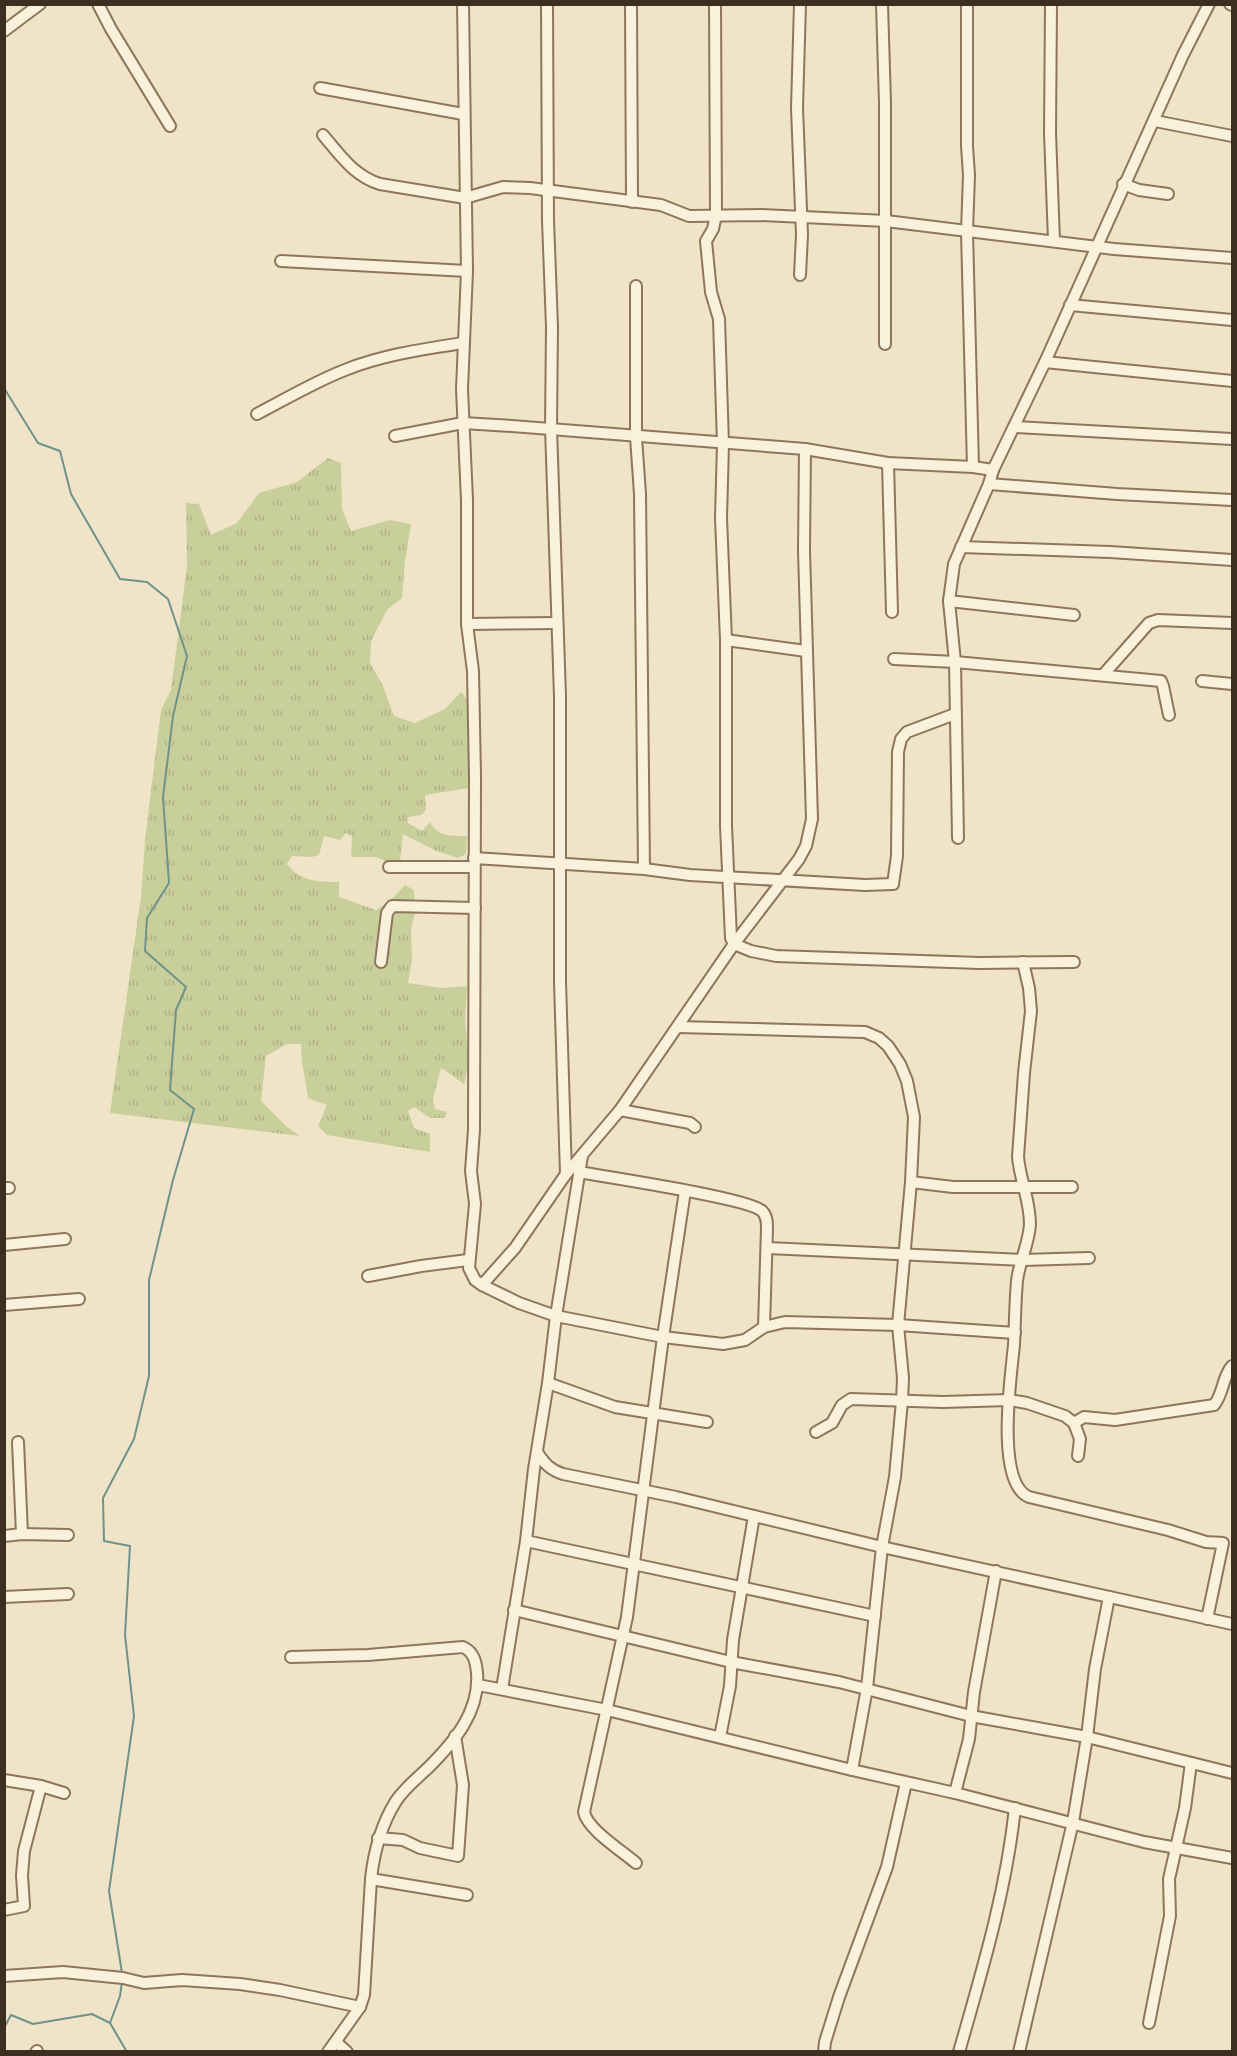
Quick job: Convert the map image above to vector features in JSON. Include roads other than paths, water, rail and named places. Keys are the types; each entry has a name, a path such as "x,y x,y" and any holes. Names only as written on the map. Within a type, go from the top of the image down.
{"street":[{"path":"4,31 40,4"},
{"path":"98,4 170,126"},
{"path":"463,4 467,271 463,343 463,423 467,500 467,624 472,671 476,1029 471,1171 475,1204 468,1260 471,1274 482,1285 519,1303 556,1316 663,1337 723,1344 745,1340 764,1327 785,1322 898,1325 1015,1333"},
{"path":"547,4 552,336 551,428 560,696 561,1016 566,1174"},
{"path":"631,4 632,202"},
{"path":"715,4 716,215 713,229 705,242 711,292 719,319 723,444 721,518 726,640 729,929 734,944 751,951 776,956 980,963 1074,962"},
{"path":"800,4 797,108 802,217 800,275"},
{"path":"882,4 886,221 885,344"},
{"path":"967,4 969,175 967,232 973,467"},
{"path":"1051,4 1050,133 1054,241"},
{"path":"958,838 955,662 949,602 954,564 993,470 1045,362 1123,184 1209,4"},
{"path":"320,88 464,114"},
{"path":"1155,121 1232,136"},
{"path":"323,135 353,169 369,181 465,198 503,187 661,205 689,216 802,217 886,221 1142,252 1233,258"},
{"path":"1123,184 1139,190 1168,194"},
{"path":"281,261 467,271"},
{"path":"636,286 636,437 640,494 644,870"},
{"path":"1070,305 1233,320"},
{"path":"257,414 312,384 346,369 418,351 463,343"},
{"path":"1045,362 1233,381"},
{"path":"395,435 463,423 551,428 636,437 805,449 888,463 993,470"},
{"path":"1014,427 1233,439"},
{"path":"482,1285 527,1233 566,1174 620,1110 734,944 799,859 806,846 812,819 804,551 805,449"},
{"path":"888,463 892,612"},
{"path":"989,484 1233,500"},
{"path":"961,547 1110,552 1233,560"},
{"path":"949,602 1074,615"},
{"path":"1103,675 1149,623 1158,620 1233,623"},
{"path":"467,624 556,623"},
{"path":"726,640 806,651"},
{"path":"894,659 955,662 1161,681 1169,716"},
{"path":"1202,681 1233,684"},
{"path":"389,867 474,863 560,863 728,878 865,885 893,884 897,856 898,752 901,739 907,732 955,714"},
{"path":"381,962 387,913 392,906 475,908"},
{"path":"1023,962 1031,1011 1023,1073 1019,1170 1025,1188 1030,1224 1017,1279 1007,1423 1014,1476 1023,1494 1058,1505 1168,1530 1206,1542 1228,1544 1207,1619"},
{"path":"678,1027 865,1032 879,1038 888,1046 900,1064 907,1081 914,1117 906,1253 898,1325 903,1378 902,1401 895,1477 882,1546 867,1688 852,1770"},
{"path":"620,1110 690,1123 695,1127"},
{"path":"502,1689 526,1541 556,1316 582,1155"},
{"path":"1008,1186 1019,1170"},
{"path":"579,1172 685,1191 742,1203 761,1210 766,1218 768,1248 764,1327"},
{"path":"911,1182 952,1187 1072,1187"},
{"path":"636,1863 585,1819 586,1803 623,1637 685,1191"},
{"path":"4,1245 65,1239"},
{"path":"768,1248 1023,1260 1089,1258"},
{"path":"368,1276 468,1260"},
{"path":"4,1305 79,1299"},
{"path":"1074,1423 1084,1417 1115,1420 1214,1405 1220,1395 1227,1372 1233,1366"},
{"path":"548,1383 615,1407 707,1422"},
{"path":"816,1432 832,1423 842,1405 851,1399 1009,1400 1041,1407 1065,1416 1074,1423 1080,1439 1078,1456"},
{"path":"18,1442 22,1534"},
{"path":"537,1452 545,1465 553,1471 591,1481 1233,1624"},
{"path":"720,1737 730,1686 733,1640 754,1516"},
{"path":"4,1536 68,1534"},
{"path":"526,1541 875,1616"},
{"path":"955,1793 969,1739 974,1692 996,1571"},
{"path":"4,1597 68,1594"},
{"path":"1019,2052 1073,1822 1095,1669 1109,1597"},
{"path":"514,1610 731,1662 867,1688 971,1716 1087,1737 1233,1773"},
{"path":"291,1657 368,1655 463,1647 469,1649 473,1656 478,1685 472,1710 455,1736 397,1799 378,1838 371,1880 367,1978 360,2007 328,2052"},
{"path":"478,1685 607,1710 1073,1822 1144,1842 1233,1858"},
{"path":"378,1838 403,1840 420,1848 458,1856 463,1785 455,1736"},
{"path":"1149,2023 1170,1916 1169,1879 1191,1763"},
{"path":"4,1780 41,1786 64,1793"},
{"path":"824,2052 839,1997 887,1867 906,1783"},
{"path":"4,1910 24,1906 22,1875 24,1851 41,1786"},
{"path":"959,2052 1005,1879 1015,1808"},
{"path":"371,1880 467,1895"},
{"path":"4,1976 63,1972 123,1978 144,1983 182,1980 240,1983 360,2007"},
{"path":"336,2042 347,2052"}],"waterway":[{"path":"4,388 38,443 60,451 71,494 120,579 147,582 168,599 187,656 173,716 163,797 169,883 147,918 145,951 186,987 176,1010 170,1090 194,1109 173,1180 149,1280 149,1376 134,1439 103,1498 104,1541 130,1546 125,1635 134,1716 109,1891 122,1973"},
{"path":"110,2023 120,1996 122,1982"},
{"path":"4,2028 11,2015 33,2024 92,2014 110,2023 127,2052"}]}
